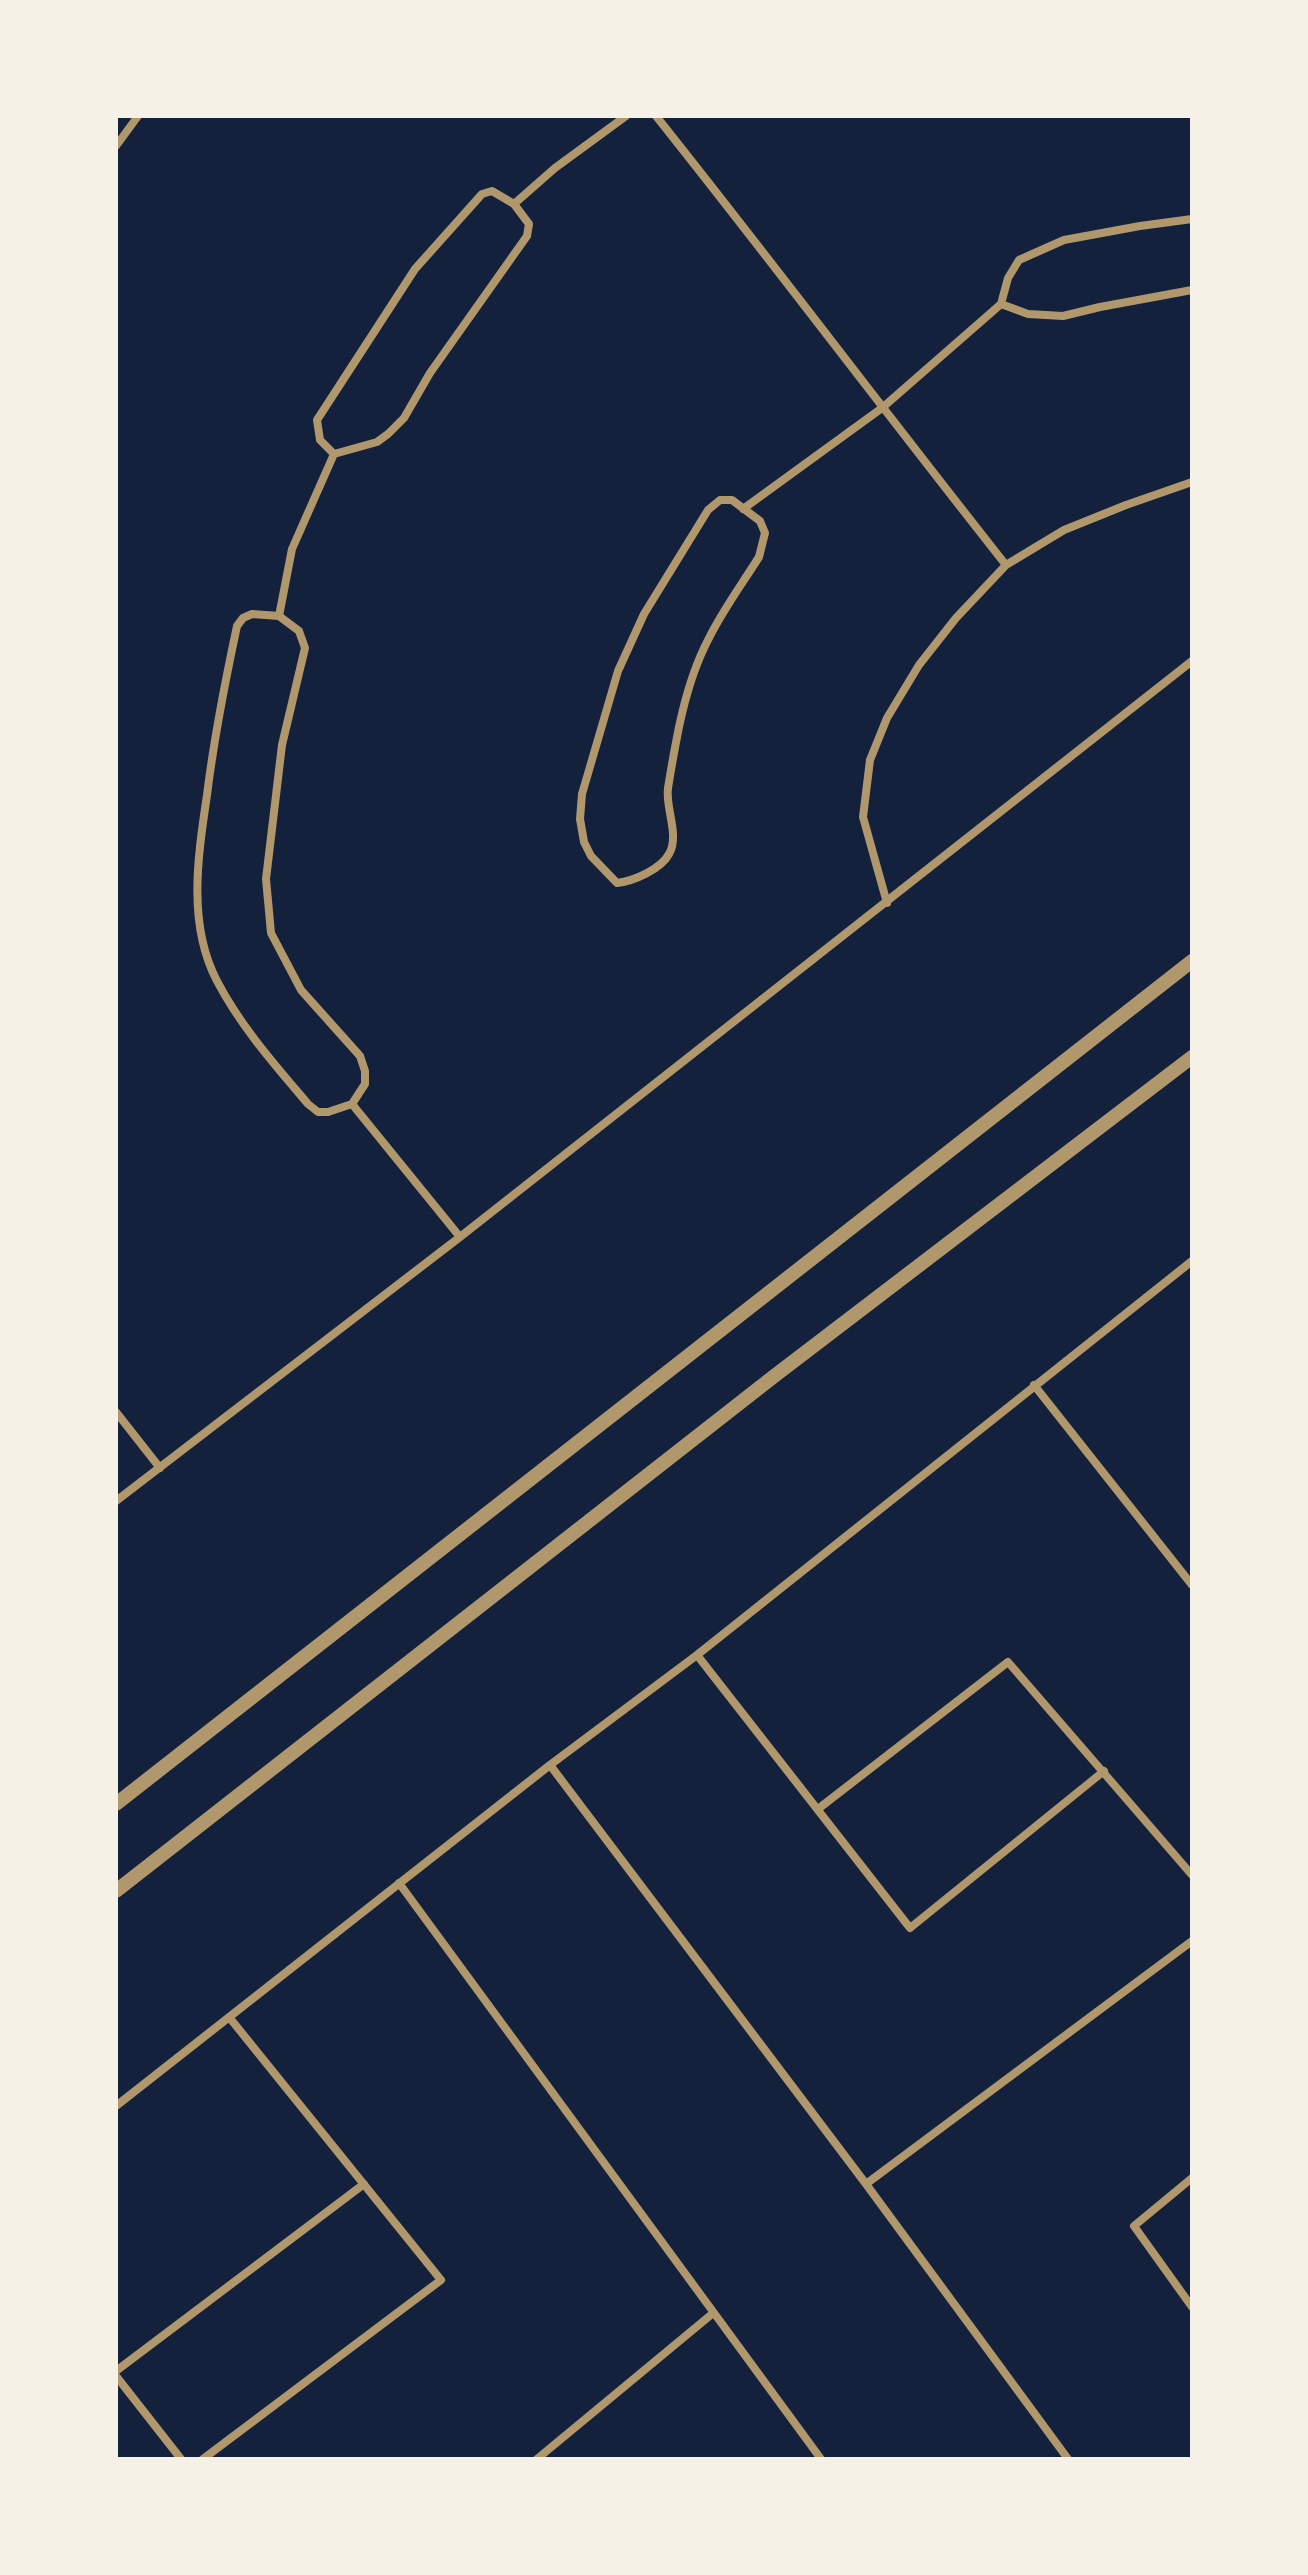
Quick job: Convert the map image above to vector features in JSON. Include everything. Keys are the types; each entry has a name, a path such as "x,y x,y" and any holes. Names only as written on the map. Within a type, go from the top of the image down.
{"street":[{"path":"116,146 138,116"},
{"path":"514,204 555,168 626,116"},
{"path":"656,116 1006,565"},
{"path":"492,191 514,204 529,224 527,236 438,361 404,418 377,442 334,454 320,440 317,420 415,269 482,194 492,191"},
{"path":"743,509 882,408 1001,304 1019,260 1064,240 1192,219"},
{"path":"1001,304 1028,314 1063,316 1192,290"},
{"path":"279,616 292,549 334,454"},
{"path":"887,903 863,817 870,760 887,718 919,665 956,618 1006,565 1064,530 1192,482"},
{"path":"720,500 732,500 743,509 760,521 765,533 763,544 759,557 707,641 688,695 667,792 673,844 670,853 661,864 627,882 617,883 591,856 584,842 580,819 582,794 618,671 644,614 708,510 720,500"},
{"path":"252,614 279,616 299,631 305,648 282,745 266,879 271,933 301,990 360,1056 365,1084 352,1104 328,1112 318,1112 308,1104 246,1029 216,979 200,932 196,874 215,733 237,626 243,618 252,614"},
{"path":"116,1501 460,1237 1192,661"},
{"path":"116,1804 1192,961"},
{"path":"116,1891 786,1368 1192,1057"},
{"path":"352,1104 460,1237"},
{"path":"116,2106 550,1765 697,1655 1189,1264 1192,1275"},
{"path":"1034,1385 1192,1585"},
{"path":"116,1412 160,1468"},
{"path":"697,1655 910,1928 1104,1771"},
{"path":"818,1809 1008,1662 1192,1875"},
{"path":"550,1765 866,2184 1068,2459"},
{"path":"399,1883 821,2459"},
{"path":"866,2184 1192,1941"},
{"path":"203,2459 441,2280 229,2017"},
{"path":"1192,2178 1134,2226 1192,2307"},
{"path":"181,2459 116,2374 364,2184"},
{"path":"537,2459 712,2314"}]}
